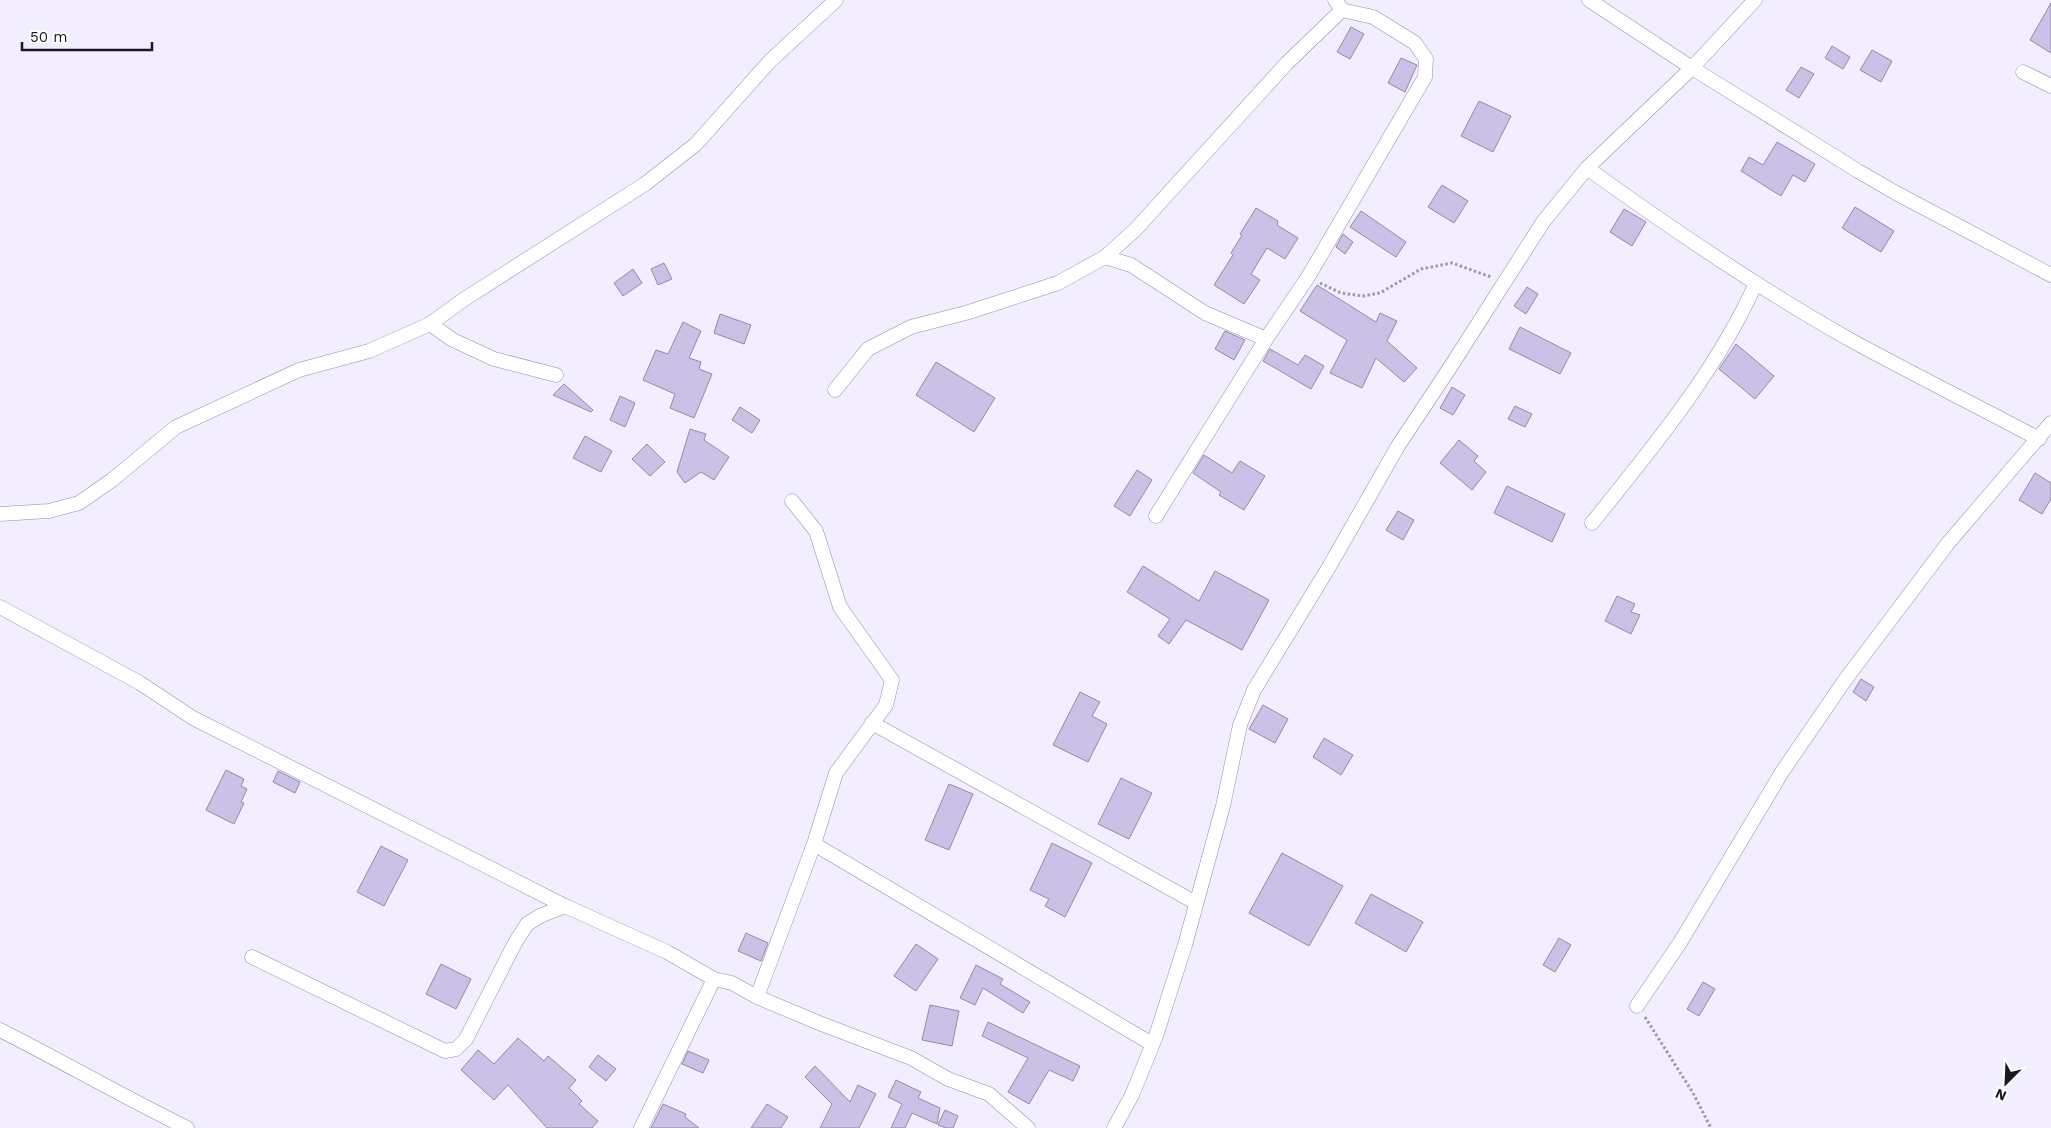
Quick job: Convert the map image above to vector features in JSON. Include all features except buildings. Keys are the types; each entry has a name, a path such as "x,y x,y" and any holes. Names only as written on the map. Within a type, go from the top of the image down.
{"street":[{"path":"0,514 49,511 79,503 112,480 176,428 299,370 369,351 430,324 471,295 646,184 696,144 770,61 836,0"},
{"path":"1589,0 1692,68 1896,193 2051,275"},
{"path":"1114,1128 1132,1094 1152,1044 1185,945 1223,806 1240,725 1254,690 1329,567 1398,446 1543,222 1587,168 1692,68 1755,0"},
{"path":"835,390 868,349 911,328 969,312 1058,283 1105,257 1135,230 1339,5 1373,17 1415,43 1426,59 1425,76 1308,277 1266,339 1156,516"},
{"path":"2023,72 2051,86"},
{"path":"1587,168 1756,283 1854,341 2039,439"},
{"path":"1105,257 1131,265 1205,313 1266,339"},
{"path":"1592,523 1676,417 1694,391 1740,319 1756,283"},
{"path":"430,324 454,340 494,359 556,375"},
{"path":"1637,1006 1681,941 1782,772 1845,680 1949,542 2051,423"},
{"path":"757,997 814,844 836,773 886,705 892,680 840,607 816,531 792,501"},
{"path":"0,607 140,683 193,718 565,906 667,952 714,980 732,983 757,997 819,1024 911,1058 948,1079 989,1094 1028,1128"},
{"path":"872,723 1196,903"},
{"path":"814,844 1152,1044"},
{"path":"252,957 445,1051 456,1049 466,1039 515,943 528,924 540,916 565,906"},
{"path":"641,1128 714,980"},
{"path":"0,1030 59,1060 128,1100 187,1128"}],"path":[{"path":"1308,277 1341,293 1363,296 1380,293 1421,269 1452,263 1504,281"},
{"path":"1637,1006 1671,1056 1711,1128"}]}
